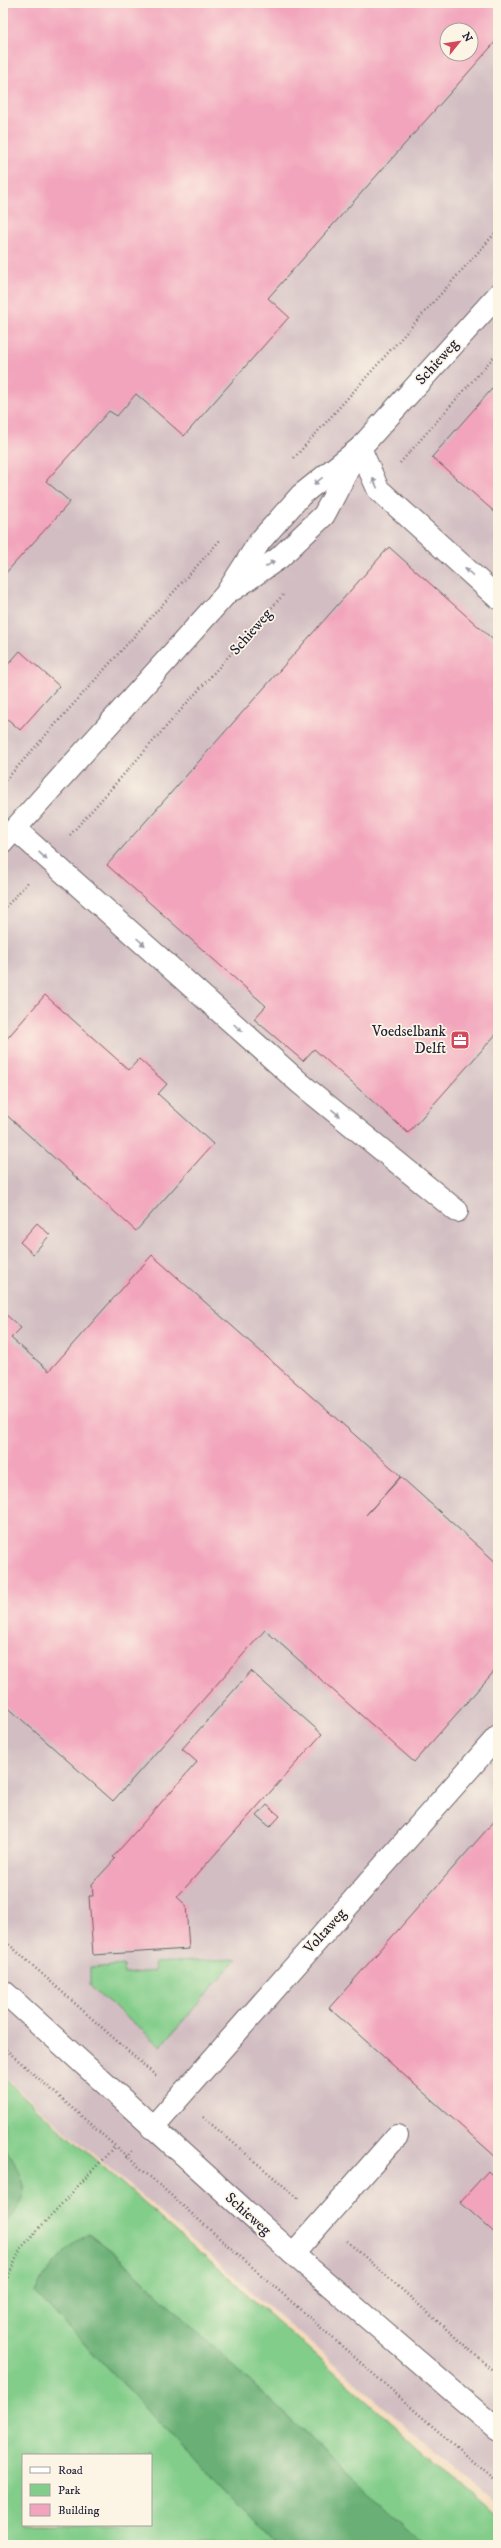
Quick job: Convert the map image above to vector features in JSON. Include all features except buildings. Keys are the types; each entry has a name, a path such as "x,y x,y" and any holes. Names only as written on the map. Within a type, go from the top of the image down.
{"street":[{"name":"Schieweg","path":"9,836 226,594 260,542 301,495 360,448 498,295"},
{"name":"Schieweg","path":"226,594 279,558 324,515 360,448"},
{"path":"360,448 378,489 498,598"},
{"path":"9,836 48,860 301,1084 457,1211"},
{"name":"Voltaweg","path":"152,2128 178,2096 498,1736"},
{"name":"Schieweg","path":"3,1991 152,2128 293,2254 498,2430"},
{"path":"293,2254 322,2219 397,2136"}],"path":[{"path":"378,489 498,352"},
{"name":"Schieweg","path":"3,910 288,590"},
{"path":"3,1939 178,2096 322,2219 498,2375"},
{"path":"3,2047 114,2147 498,2484"},
{"path":"3,2297 6,2283 21,2248 114,2147"}],"shaded area":[{"path":"3,3 498,3 498,2506 3,2076"}],"green space":[{"path":"237,1959 161,2046 90,1986 90,1968 123,1965 124,1974 155,1971 154,1963"},
{"path":"3,2078 498,2517 498,2545 423,2545 112,2251 88,2233 64,2252 46,2274 35,2292 276,2545 3,2545 3,2226 25,2187 3,2144"},
{"path":"3,2144 17,2167 24,2186 20,2204 14,2215 3,2226"},
{"path":"88,2233 112,2251 423,2545 276,2545 35,2292 46,2274 64,2252"}],"place":[{"name":"Voedselbank Delft","path":"460,1040"}]}
